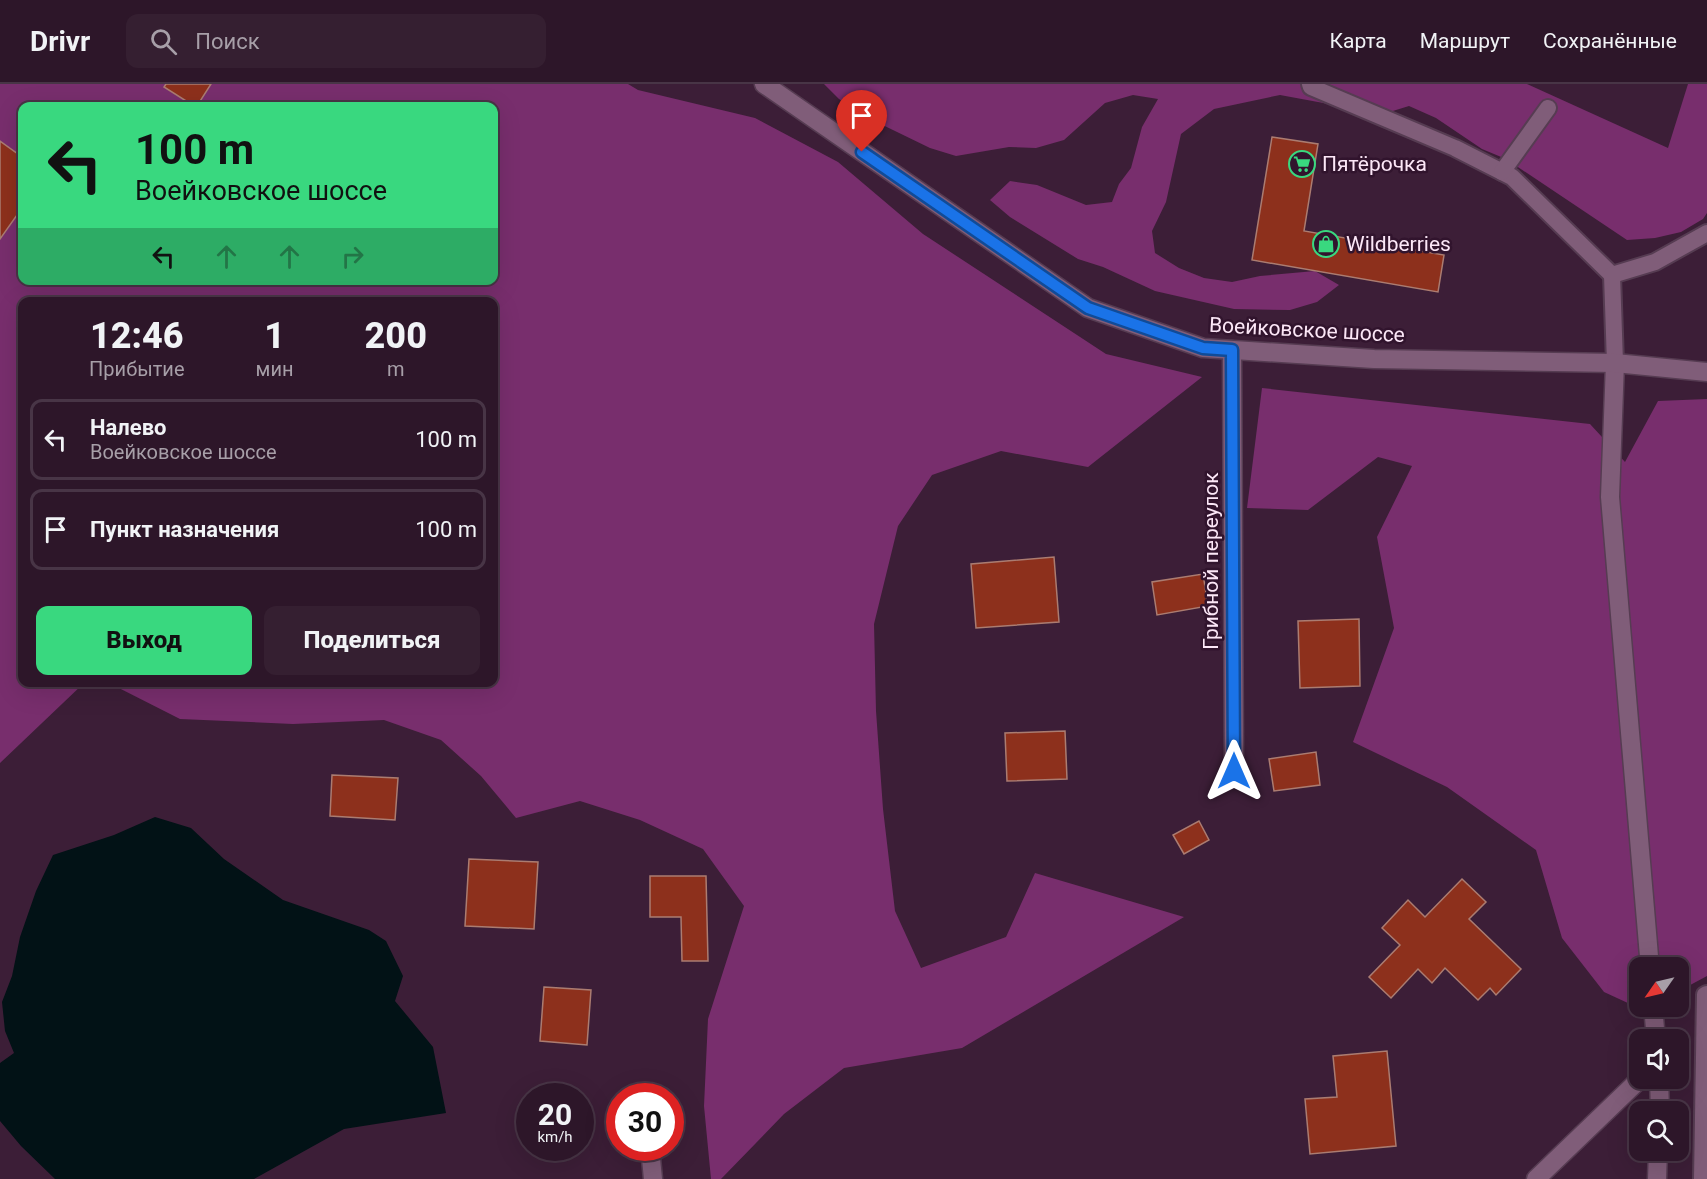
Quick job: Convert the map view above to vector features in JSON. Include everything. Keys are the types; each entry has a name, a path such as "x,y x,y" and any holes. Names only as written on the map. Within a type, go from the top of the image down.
{"street":[{"name":"Воейковское шоссе","path":"764,84 1088,308 1203,348 1374,359 1615,363 1707,372"},
{"name":"Грибной переулок","path":"1232,350 1234,771"},
{"path":"1615,363 1610,497 1649,957"},
{"path":"1536,1179 1630,1089"},
{"path":"651,1161 653,1179"},
{"path":"1657,1179 1658,1161"}],"lane":[{"path":"1310,84 1311,87 1426,135 1512,177 1612,275 1615,363"},
{"path":"1502,172 1548,108"},
{"path":"1612,275 1655,262 1707,233"},
{"path":"1702,1179 1705,995 1707,994"}],"shaded area":[{"path":"0,84 628,84 638,90 755,118 838,162 923,234 1106,354 1202,377 1088,467 1001,451 932,475 898,526 874,624 876,711 883,809 895,911 921,968 1006,937 1035,873 1184,917 962,1048 844,1068 784,1114 721,1179 711,1179 704,1106 708,1019 744,906 703,849 640,820 580,801 516,818 481,776 441,740 384,720 293,724 180,719 117,687 498,687 498,297 18,297 18,687 80,687 0,763"},
{"path":"824,84 1527,84 1668,148 1688,84 1707,84 1707,213 1703,219 1681,232 1655,238 1627,240 1506,159 1482,149 1436,118 1409,106 1383,114 1280,95 1214,109 1181,134 1166,202 1152,231 1155,253 1179,268 1204,278 1232,282 1260,276 1315,271 1339,285 1317,302 1290,310 1234,309 1155,291 1103,267 1078,259 1010,217 990,200 1010,181 1037,185 1086,205 1112,202 1119,184 1131,168 1142,127 1158,99 1133,95 1105,103 1064,140 1036,148 1009,147 956,156 930,148 860,114 839,99"},
{"path":"1262,388 1590,424 1625,462 1658,401 1707,399 1707,976 1689,986 1689,957 1629,957 1629,1004 1604,992 1562,938 1536,850 1447,787 1353,742 1394,628 1377,537 1412,466 1378,457 1308,510 1247,508"},
{"path":"155,817 191,828 224,859 283,900 369,930 386,941 403,976 395,1001 433,1047 446,1113 344,1129 254,1179 55,1179 21,1146 0,1121 0,1063 14,1053 5,1031 2,1002 12,976 20,937 36,891 53,855 114,835"}],"building":[{"path":"166,84 211,84 200,102 188,102 164,87"},
{"path":"1272,137 1318,144 1304,231 1444,255 1438,292 1252,260"},
{"path":"0,141 18,154 18,214 0,239"},
{"path":"1054,557 1059,622 976,628 971,564"},
{"path":"1203,574 1208,606 1157,615 1152,582"},
{"path":"1359,619 1360,686 1300,688 1298,621"},
{"path":"1065,731 1067,779 1007,781 1005,733"},
{"path":"1316,752 1320,785 1274,791 1269,759"},
{"path":"332,775 398,778 395,820 330,816"},
{"path":"1199,821 1209,840 1184,854 1173,835"},
{"path":"469,859 538,862 534,929 465,926"},
{"path":"650,876 706,876 708,961 682,961 681,917 650,917"},
{"path":"1462,879 1486,902 1469,919 1521,969 1496,995 1490,988 1478,1000 1445,968 1432,983 1418,969 1391,998 1369,977 1400,945 1382,928 1408,900 1425,917"},
{"path":"544,987 591,990 587,1045 540,1041"},
{"path":"1387,1051 1396,1146 1310,1154 1305,1099 1337,1097 1333,1056"}],"place":[{"name":"Пятёрочка","path":"1302,164"},
{"name":"Wildberries","path":"1326,244"}],"route":[{"path":"862,152 1088,308 1203,348 1232,350 1234,771"}]}
